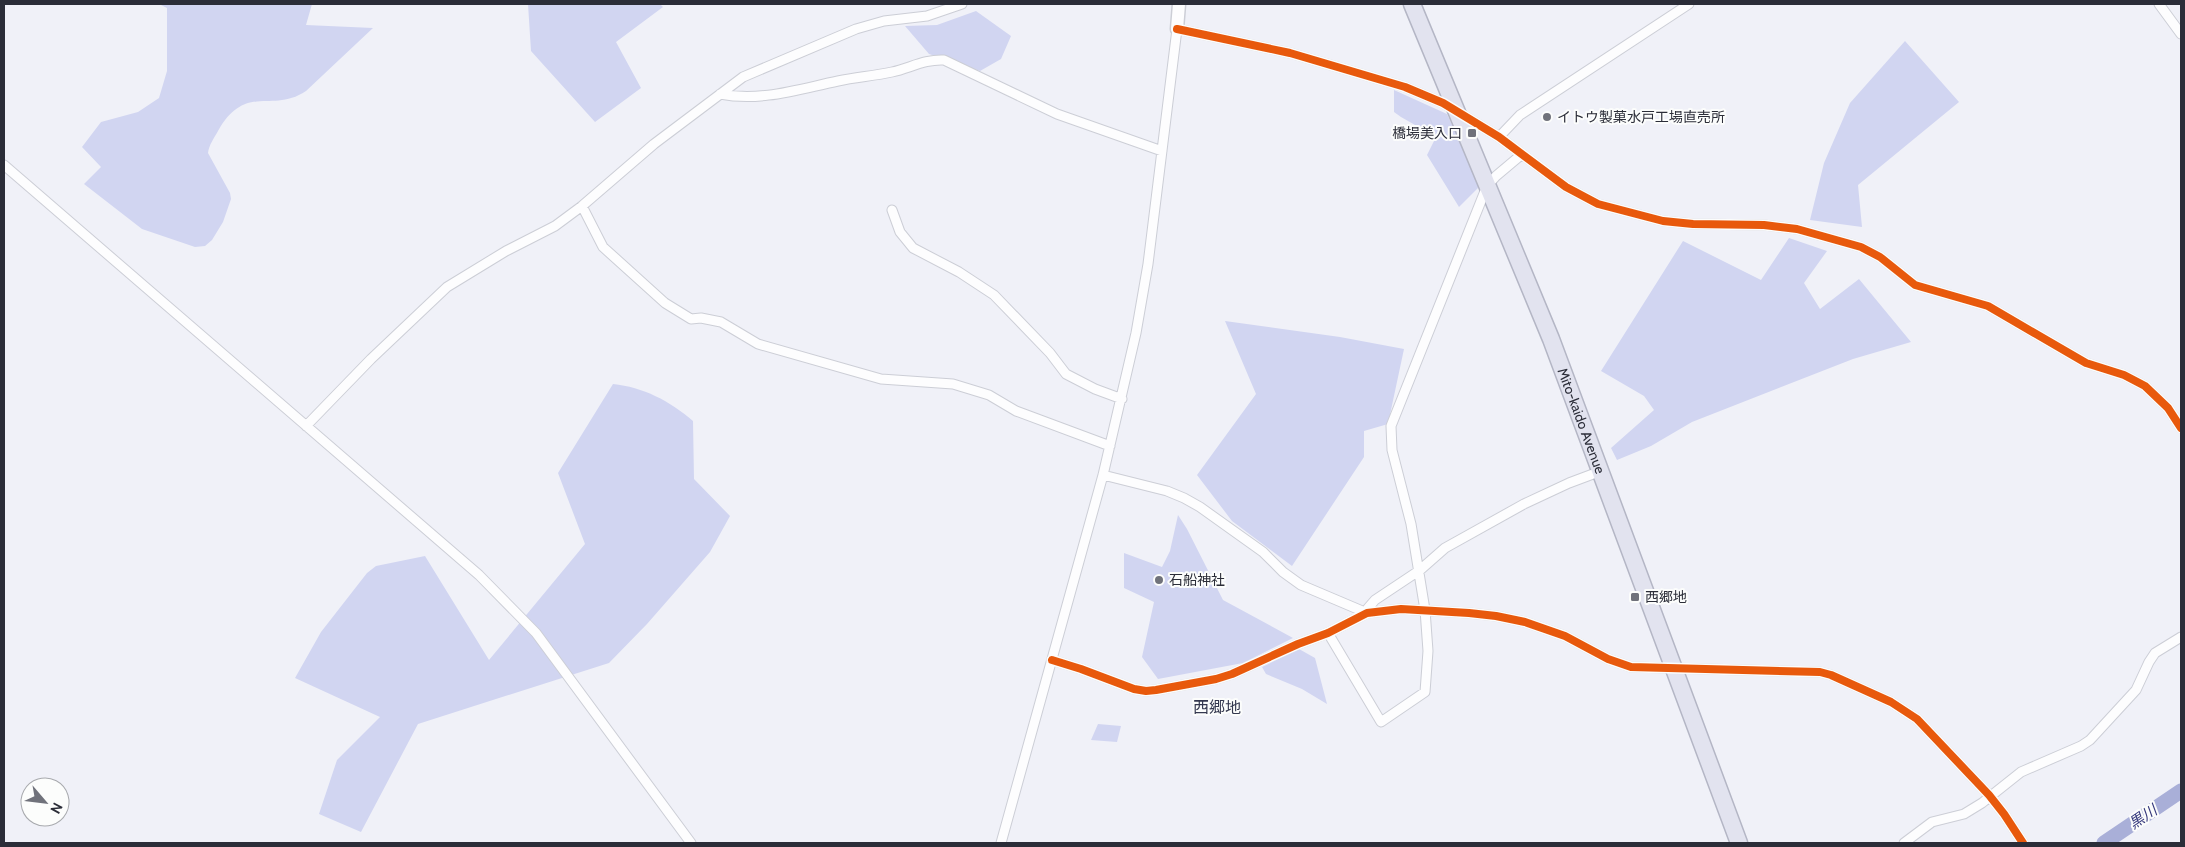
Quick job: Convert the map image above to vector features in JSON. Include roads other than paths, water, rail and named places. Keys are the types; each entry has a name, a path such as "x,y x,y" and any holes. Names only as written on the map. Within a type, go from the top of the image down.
{"highway":[{"name":"Mito-kaido Avenue","path":"1417,6 1455,110 1551,339 1739,843"}],"street":[{"path":"306,426 371,359 447,287 506,251 555,226 582,206 654,144 743,77 842,34 884,21 927,16 962,4"},
{"path":"1001,843 1103,475 1122,399 1148,264 1179,4"},
{"path":"1499,137 1520,115 1689,4"},
{"path":"2159,4 2181,34"},
{"path":"1177,29 1290,52 1405,87 1455,110 1499,137 1521,156 1566,187 1598,204 1663,221 1693,224 1764,225 1797,229 1861,247 1880,256 1915,285 1988,306 2086,362 2124,375 2138,382 2157,396 2181,428"},
{"path":"720,94 770,96 839,80 901,70 929,61 944,60 1057,114 1162,151"},
{"path":"1328,633 1381,722 1424,692 1428,651 1426,610 1420,570 1399,473 1392,450 1392,426 1487,186 1496,176 1521,156"},
{"path":"4,165 479,575 516,610 567,673 691,843"},
{"path":"582,206 603,247 664,303 690,319 700,318 721,322 758,344 881,379 953,384 989,395 1016,411 1110,446"},
{"path":"892,210 900,232 913,248 959,272 994,295 1050,353 1066,374 1095,389 1122,399"},
{"path":"1366,613 1376,600 1420,570 1445,548 1524,504 1569,483 1601,471"},
{"path":"1103,475 1167,491 1184,498 1264,552 1283,572 1301,585 1366,613"},
{"path":"1052,660 1134,688 1146,691 1156,690 1216,679 1232,674 1328,633 1366,613 1387,610 1426,610 1496,616 1542,627 1630,667 1810,671 1831,675 1906,710 1917,719 1989,796 2004,814 2023,843"},
{"path":"1904,843 1932,822 1964,814 1982,803 2021,772 2082,746 2090,740 2136,690 2155,653 2181,637"}],"waterway":[{"name":"黒川","path":"2104,843 2181,791"}],"place":[{"name":"イトウ製菓水戸工場直売所","path":"1547,117"},
{"name":"橋場美入口","path":"1472,133"},
{"name":"石船神社","path":"1159,580"},
{"name":"西郷地","path":"1635,597"}],"district":[{"name":"西郷地","path":"1217,707"}]}
